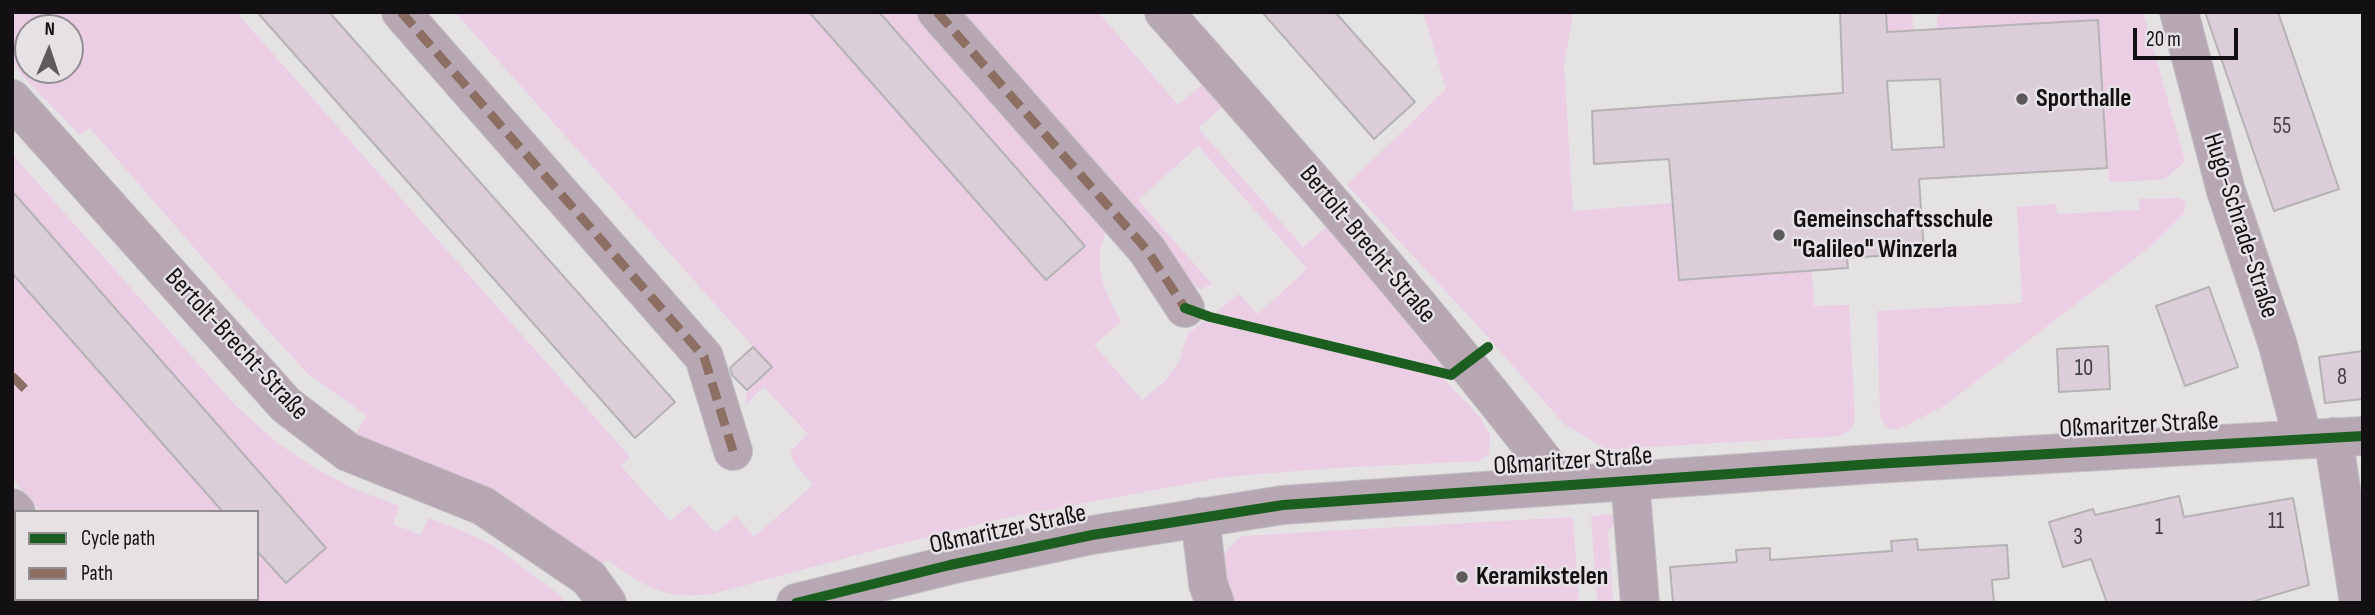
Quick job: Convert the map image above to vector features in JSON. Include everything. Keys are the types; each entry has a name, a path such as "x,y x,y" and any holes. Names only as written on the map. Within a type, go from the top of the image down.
{"street":[{"path":"401,12 704,357 733,451"},
{"path":"937,12 1147,250 1185,308"},
{"name":"Bertolt-Brecht-Straße","path":"1164,12 1416,302 1562,485"},
{"name":"Hugo-Schrade-Straße","path":"2179,12 2226,191 2277,342 2333,437 2359,603"},
{"name":"Bertolt-Brecht-Straße","path":"12,99 286,405 348,452 483,506 589,578 607,603"},
{"name":"Oßmaritzer Straße","path":"796,603 950,565 1092,535 1283,505 1630,480 2333,437"},
{"path":"1630,480 1640,603"},
{"path":"1200,517 1209,584 1215,603"}],"shaded area":[{"path":"12,12 236,12 630,457 621,466 670,521 690,505 715,533 736,516 754,537 813,485 795,464 790,452 808,434 764,387 745,405 747,390 771,367 455,12 928,12 1106,223 1100,251 1100,270 1108,297 1121,322 1094,345 1142,400 1164,382 1179,362 1188,334 1204,321 1443,378 1479,416 1490,434 1489,454 1479,461 1224,477 1005,518 712,594 668,593 633,578 608,560 598,567 354,436 367,416 307,373 90,128 80,135 31,84 84,84 84,14 14,14 14,63"},
{"path":"950,12 1098,12 1178,105 1202,85 1222,107 1198,128 1303,247 1328,226 1445,368 1215,313 1239,294 1258,314 1307,269 1198,146 1138,200 1212,284 1201,289 1192,285"},
{"path":"1423,12 1573,12 1564,65 1573,211 1672,203 1679,280 1812,270 1814,306 1849,305 1855,420 1851,430 1839,436 1606,449 1564,424 1478,326 1347,185 1446,89"},
{"path":"1886,12 1912,12 1916,74 1889,75"},
{"path":"1941,12 2143,12 2185,161 2166,178 2109,182 2098,20 1937,29 1937,18"},
{"path":"12,154 233,403 276,442 316,469 357,490 399,506 393,524 421,535 428,518 494,546 562,597 565,603 119,603 118,601 259,601 259,553 286,583 326,548 12,191"},
{"path":"2180,198 2186,203 2184,213 2151,246 1944,406 1899,429 1891,429 1885,425 1880,415 1877,311 2022,303 2017,207 2056,204 2057,214 2140,210 2139,199"},
{"path":"12,273 221,510 39,510 12,478"},
{"path":"1615,514 1616,522 1608,531 1613,603 1597,603 1591,516"},
{"path":"1573,517 1579,603 1228,603 1222,573 1223,559 1226,552 1242,536"},
{"path":"12,522 14,601 80,603 12,603"}],"building":[{"path":"257,12 329,12 675,402 635,438"},
{"path":"809,12 879,12 1085,246 1046,280"},
{"path":"1262,12 1335,12 1415,102 1374,139"},
{"path":"1840,12 1886,12 1887,32 2098,20 2107,168 1919,179 1924,253 1847,258 1848,268 1679,280 1669,159 1594,164 1592,111 1843,93","holes":["1940,79 1944,147 1892,150 1887,81"]},
{"path":"2205,12 2278,12 2339,189 2274,211"},
{"path":"12,191 326,548 286,583 259,553 259,510 221,510 12,273"},
{"path":"2209,287 2238,367 2185,386 2156,306"},
{"path":"2108,346 2110,389 2059,392 2057,349"},
{"path":"753,347 772,367 747,390 732,375 730,368"},
{"path":"2363,351 2363,399 2325,403 2319,357"},
{"path":"2179,496 2184,517 2293,498 2309,585 2248,603 2107,603 2091,559 2063,567 2049,522 2093,509 2095,515"},
{"path":"1917,539 1918,550 2007,545 2009,578 1992,580 1994,603 1673,603 1670,567 1737,562 1736,550 1770,548 1770,560 1892,551 1891,541"}],"marked path":[{"path":"401,12 704,357 733,451"},
{"path":"937,12 1147,250 1185,308 1191,310"},
{"path":"12,376 31,395"}],"cycle path":[{"path":"1185,308 1210,317 1451,375 1488,347"},
{"path":"796,603 950,565 1092,535 1283,505 1873,464 2363,436"}],"place":[{"name":"Sporthalle","path":"2022,99"},
{"name":"Gemeinschaftsschule \"Galileo\" Winzerla","path":"1779,235"},
{"name":"Keramikstelen","path":"1462,577"}]}
